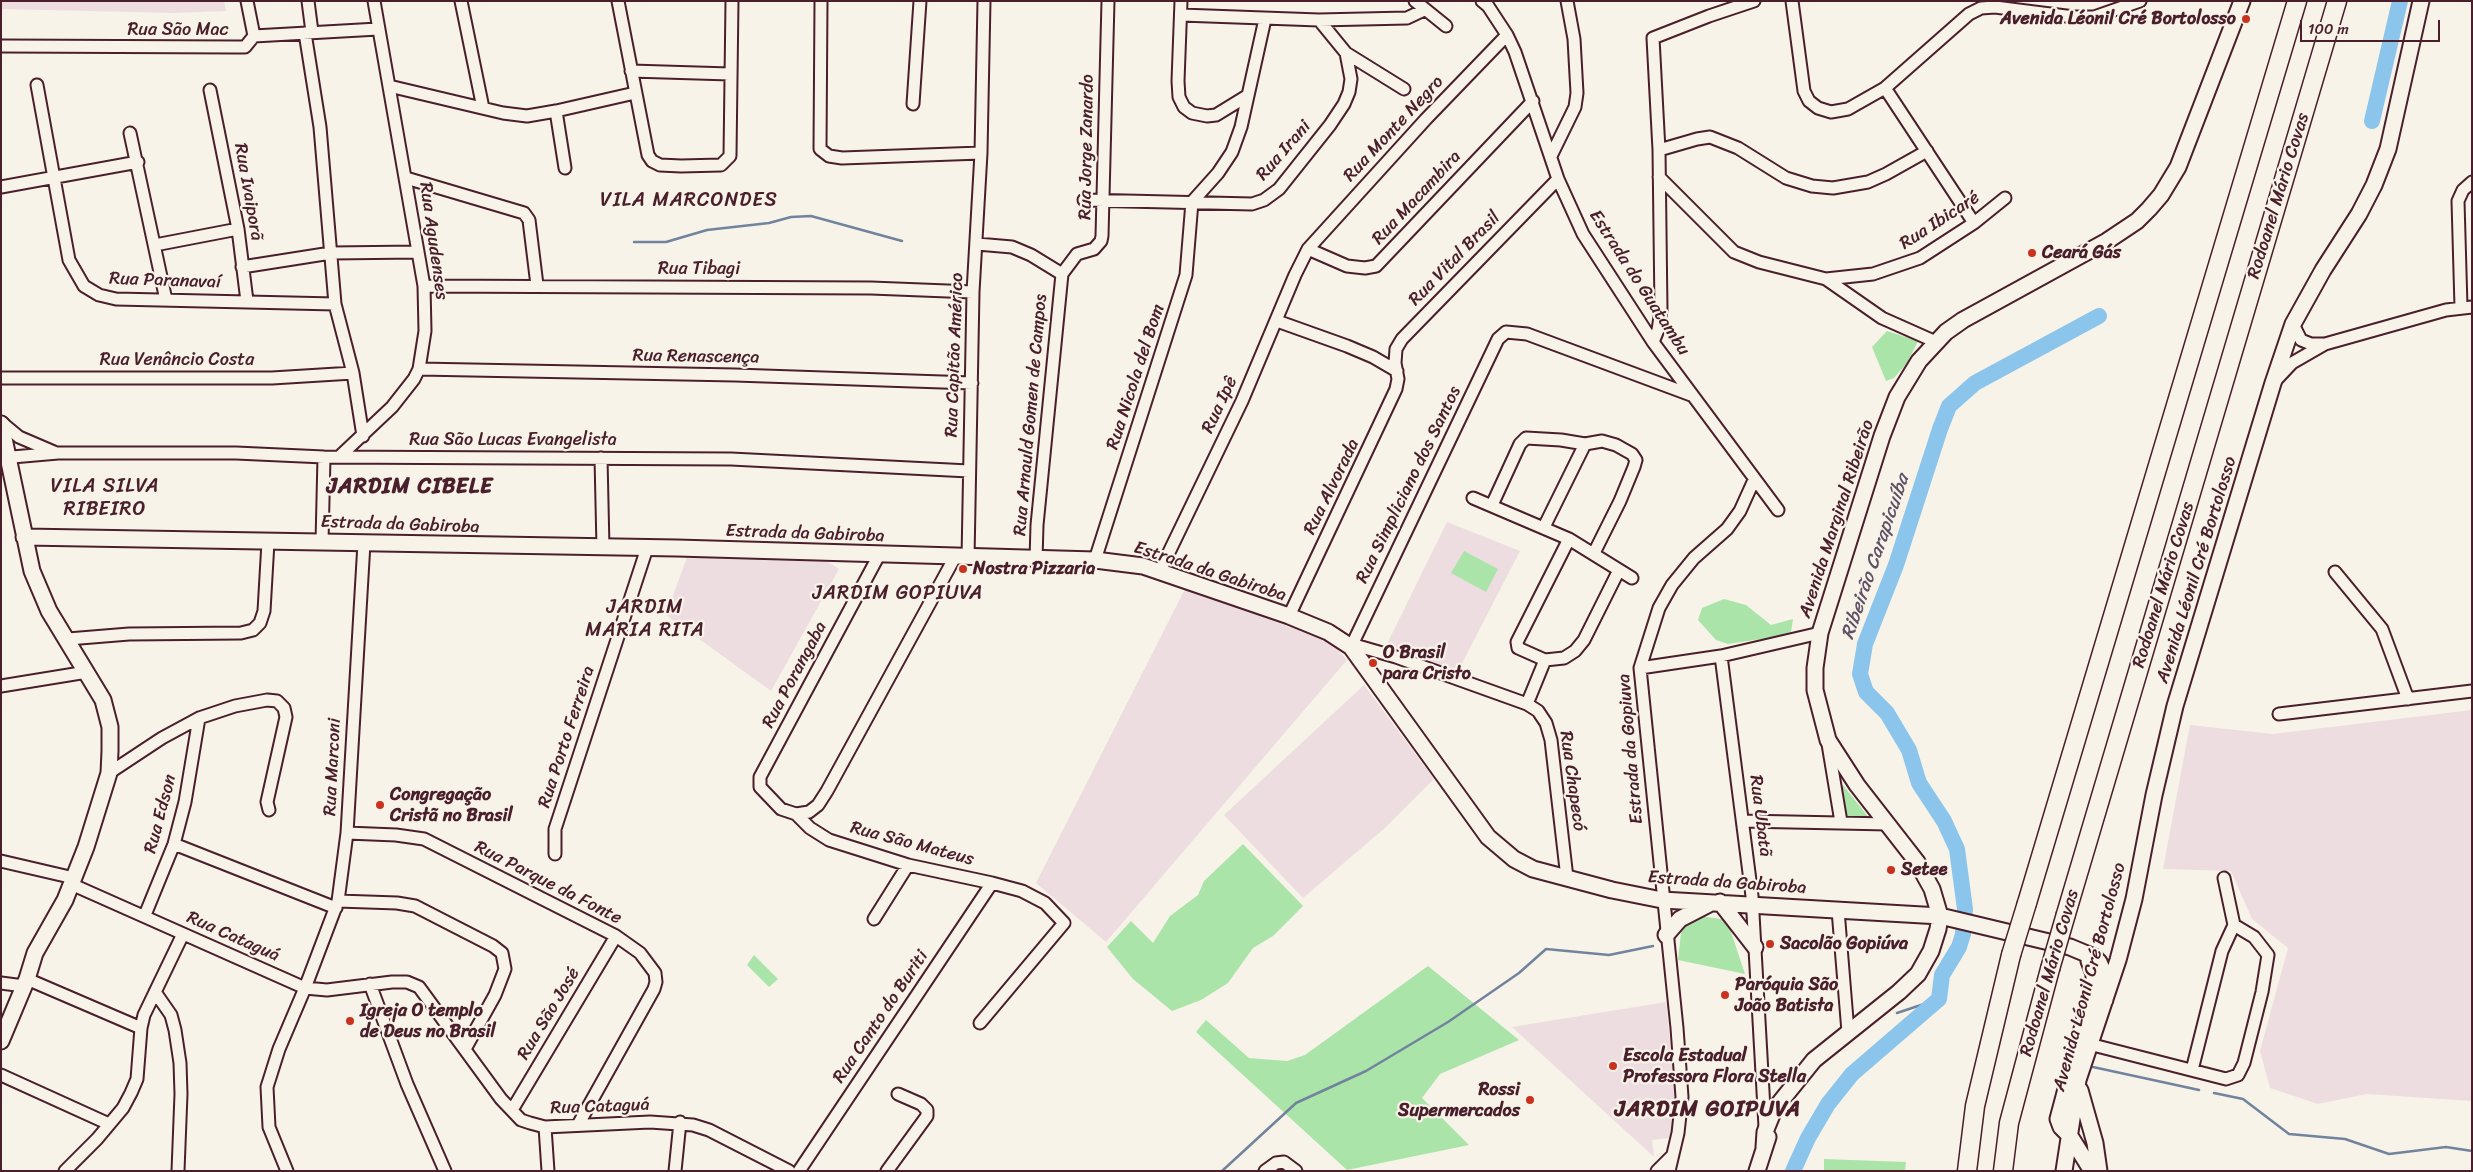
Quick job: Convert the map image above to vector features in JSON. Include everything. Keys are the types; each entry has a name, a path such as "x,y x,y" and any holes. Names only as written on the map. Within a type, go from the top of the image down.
{"highway":[{"path":"1959,1171 2011,956 2297,1"},
{"name":"Rodoanel Mário Covas","path":"2003,1171 2009,1123 2050,969 2338,1"},
{"path":"1967,1171 1975,1106"}],"main road":[{"name":"Avenida Marginal Ribeirão","path":"1764,1139 1774,1110 1814,1060 1899,992 1918,974 1931,951 1938,930 1940,916 1932,889 1924,874 1857,785 1828,740 1815,690 1815,668 1820,633 1882,436 1897,397 1919,361 1936,342 1963,320 2107,241 2137,221 2149,209 2178,168 2242,1"},
{"name":"Avenida Léonil Cré Bortolosso","path":"2064,1171 2078,1080 2105,1000 2134,899 2154,795 2175,706 2273,383 2293,324 2323,270 2359,214 2374,185 2388,149 2421,1"},
{"path":"1,423 4,458 39,589 49,611 98,690 107,710 110,727 109,773 72,881 65,900 35,953 26,983 1,1041"},
{"name":"Estrada da Gabiroba","path":"24,537 647,548 1036,560 1095,560 1143,566 1289,616 1328,632 1351,647 1361,664 1488,837 1514,859 1532,869 1662,900 1940,916 2070,947 2094,956 2104,974 2105,1000"},
{"path":"1666,935 1680,919 1717,902 1755,947"},
{"path":"2070,947 2088,960 2094,974 2094,984 2059,1111 2061,1127 2070,1136 2092,1171"},
{"path":"2078,1080 2095,1143 2099,1171"},
{"path":"2070,1136 2079,1137 2083,1135 2088,1122"},
{"path":"1757,1171 1764,1139"}],"street":[{"path":"247,1 254,36"},
{"path":"308,1 309,32 320,127 335,304 353,373 363,436"},
{"name":"Rua Agudenses","path":"339,457 392,407 419,369 425,331 424,286 374,1"},
{"path":"461,1 483,108"},
{"path":"618,1 648,155 652,161 660,165 714,166 727,161 730,156 732,1"},
{"path":"821,1 820,149 829,156 842,158 981,153"},
{"path":"913,104 920,1"},
{"name":"Rua Capitão Américo","path":"961,557 969,471 973,292 981,153 984,1"},
{"name":"Rua Jorge Zanardo","path":"1062,274 1077,254 1094,249 1101,242 1108,1"},
{"path":"1181,1 1178,98 1184,107 1192,113 1216,115 1247,96"},
{"path":"1415,1 1446,26"},
{"name":"Estrada do Guatambu","path":"1482,1 1488,6 1507,35 1552,156 1558,179 1583,234 1653,342 1691,396 1778,510"},
{"path":"1552,156 1575,107 1577,93 1574,38 1568,1"},
{"path":"1653,342 1661,322 1662,310 1659,150 1653,38 1754,1"},
{"path":"1792,1 1804,91 1809,101 1818,108 1832,112 1848,109 1884,88 1969,14 1981,8 1995,7 2074,17 2094,17 2140,1"},
{"path":"1181,15 1319,20 1407,18 1424,10"},
{"path":"1192,202 1218,173 1232,152 1241,127 1265,19"},
{"name":"Rua Irani","path":"1084,200 1252,204 1264,200 1279,189 1344,104 1351,79 1346,53 1319,20"},
{"name":"Rua São Mac","path":"1,46 246,47 254,36 378,29"},
{"name":"Rua Monte Negro","path":"1308,249 1426,119 1507,35"},
{"path":"1346,53 1404,89"},
{"path":"632,71 730,74"},
{"name":"Rua Paranavaí","path":"37,85 69,260 84,286 99,296 116,299 335,304"},
{"path":"389,86 502,113 528,116 556,112 635,93"},
{"path":"1884,88 1974,223"},
{"name":"Rua Ivaiporã","path":"210,90 238,229 248,301"},
{"name":"Rua Macambira","path":"1308,249 1347,266 1364,268 1376,266 1532,101"},
{"path":"556,112 565,168"},
{"path":"130,133 138,162 166,300"},
{"path":"1659,150 1697,138 1710,137 1738,148 1786,178 1812,186 1833,188 1868,182 1927,151"},
{"path":"1,187 138,162"},
{"name":"Rua Ibicaré","path":"1659,177 1734,252 1759,262 1826,280 1873,274 1905,265 1920,258 1974,223 2005,198"},
{"path":"406,178 524,213 529,220 537,285"},
{"name":"Rua Vital Brasil","path":"1397,371 1395,363 1396,349 1402,339 1558,179"},
{"path":"2273,383 2292,363 2325,344 2466,307 2458,201 2463,190 2472,182"},
{"name":"Rua Nicola del Bom","path":"1095,560 1173,322 1186,275 1192,202"},
{"path":"155,245 238,229"},
{"path":"976,244 1012,247 1031,255 1062,274"},
{"name":"Rua Ipê","path":"1159,573 1242,401 1277,321 1294,275 1308,249"},
{"path":"242,267 331,253 417,252"},
{"name":"Rua Arnauld Gomen de Campos","path":"1036,560 1037,524 1062,274"},
{"path":"1826,280 1882,318 1936,342"},
{"name":"Rua Tibagi","path":"424,286 537,285 872,288 973,292"},
{"path":"1277,321 1347,346 1373,357 1397,371"},
{"path":"2293,324 2301,340 2306,343 2325,344"},
{"name":"Rua Simpliciano dos Santos","path":"1351,647 1498,339 1506,332 1527,334 1691,396"},
{"name":"Rua Renascença","path":"419,369 745,375 972,383"},
{"name":"Rua Alvorada","path":"1289,616 1386,415 1396,389 1397,371"},
{"name":"Rua Venâncio Costa","path":"1,378 272,378 353,373"},
{"name":"Rua São Lucas Evangelista","path":"1,423 19,437 58,453"},
{"path":"1492,505 1520,444 1526,438 1561,440 1585,444 1602,442 1616,445 1632,454 1636,460 1620,501 1594,553"},
{"path":"1544,527 1585,444"},
{"name":"Rua São Lucas Evangelista","path":"4,458 58,453 236,453 324,457 731,459 969,471"},
{"path":"322,542 324,457"},
{"path":"601,458 604,548"},
{"name":"Estrada da Gopiuva","path":"1669,1171 1679,1125 1682,1096 1677,1028 1662,900 1640,668 1659,608 1672,585 1694,558 1727,529 1740,512 1754,480"},
{"path":"1473,498 1569,539 1632,578"},
{"path":"1569,539 1517,642 1518,648 1545,660 1564,658 1575,651 1584,640 1619,570"},
{"path":"68,639 129,634 242,633 253,630 260,623 264,610 268,542"},
{"name":"Rua Marconi","path":"287,1171 269,1127 267,1086 279,1049 337,904 347,833 364,543"},
{"name":"Rua Porto Ferreira","path":"555,854 556,829 647,548"},
{"name":"Rua Porangaba","path":"760,787 760,777 879,555"},
{"path":"796,814 809,812 818,805 827,791 961,557"},
{"path":"2336,572 2382,629 2408,699"},
{"path":"1640,668 1721,656 1820,633"},
{"name":"Rua Chapecó","path":"1351,647 1356,646 1396,658 1527,704 1538,711 1546,723 1551,740 1567,878"},
{"name":"Rua Ubatã","path":"1721,656 1753,904 1758,1020 1764,1093 1764,1139"},
{"path":"1527,704 1545,660"},
{"path":"1,686 75,672 87,672"},
{"path":"2279,714 2472,691"},
{"path":"109,773 162,738 199,718 235,706 267,700 277,701 284,708 286,717 267,802 269,810"},
{"name":"Rua Edson","path":"145,914 174,844 185,802 199,718"},
{"path":"1828,740 1841,822"},
{"name":"Rua São Mateus","path":"760,787 780,809 796,814 810,828 829,840 908,865 992,882 1035,896 1045,903 1064,923 980,1023"},
{"path":"1743,821 1888,824"},
{"name":"Rua Parque da Fonte","path":"347,833 396,835 424,839 616,936 640,953 654,973 656,982 636,1024 578,1125"},
{"path":"174,844 337,904 397,903 414,906 493,946 502,953 505,969 495,995 465,1049"},
{"name":"Rua Cataguá","path":"1,861 72,881 145,914 183,934 305,988 327,990 370,984 407,982 419,987 521,1120 545,1127 680,1122 709,1130 776,1168 789,1171"},
{"path":"874,919 908,865"},
{"path":"2192,1070 2222,951 2234,924 2224,878"},
{"name":"Rua Canto do Buriti","path":"799,1171 992,882"},
{"path":"1838,910 1848,1032"},
{"path":"2089,1044 2231,1079 2238,1075 2244,1063 2262,992 2268,955 2254,937 2234,924"},
{"path":"65,1171 123,1108 137,1079 141,1028 147,1007 183,934"},
{"name":"Rua São José","path":"512,1110 616,936"},
{"path":"1,983 26,983 141,1028"},
{"path":"370,984 407,1084 445,1171"},
{"path":"155,992 171,1016 179,1055 181,1094 178,1171"},
{"path":"1,1075 109,1124"},
{"path":"1764,1093 1782,1100"},
{"path":"887,1171 927,1116 927,1110 921,1104 898,1094"},
{"path":"675,1171 680,1122"},
{"path":"545,1127 548,1171"},
{"path":"1657,1171 1672,1156"},
{"path":"1265,1171 1276,1163 1284,1162 1296,1171"}],"shaded area":[{"path":"1,1 224,1 226,11 174,13 1,9"},
{"path":"1447,522 1520,551 1457,673 1385,648"},
{"path":"687,557 826,561 839,569 771,691 666,615"},
{"path":"1185,589 1329,641 1347,660 1106,942 1036,883"},
{"path":"1364,685 1434,779 1386,827 1303,898 1224,815"},
{"path":"2472,710 2472,1101 2367,1094 2318,1104 2270,1088 2260,1051 2288,948 2252,919 2231,871 2163,869 2190,725 2273,734"},
{"name":"Escola Estadual Professora Flora Stella","path":"1666,1002 1676,1104 1669,1138 1652,1140 1654,1157 1512,1027"}],"green space":[{"path":"1887,331 1918,341 1907,363 1894,378 1886,381 1872,347"},
{"path":"1464,551 1498,569 1486,592 1451,573"},
{"path":"1724,599 1746,605 1771,625 1793,619 1791,632 1774,637 1728,644 1716,640 1698,620 1702,608"},
{"path":"1843,785 1870,819 1845,818 1839,788"},
{"path":"1243,844 1303,906 1273,936 1253,948 1228,983 1201,1000 1172,1011 1133,979 1107,947 1131,921 1153,943 1170,916 1198,895 1204,881"},
{"path":"1701,916 1727,920 1745,974 1678,960 1682,924"},
{"path":"754,955 778,979 769,987 747,965"},
{"path":"1428,966 1519,1040 1440,1074 1422,1098 1469,1145 1347,1170 1196,1032 1206,1020 1249,1058 1287,1061 1305,1055"},
{"path":"1824,1159 1906,1162 1905,1171 1824,1171"}],"waterway":[{"name":"Ribeirão Carapicuíba","path":"2372,121 2400,1"},
{"path":"634,242 666,242 707,230 769,223 791,217 811,216 902,241"},
{"name":"Ribeirão Carapicuíba","path":"1793,1171 1808,1138 1828,1104 1852,1074 1939,999 1942,975 1959,947 1963,934 1965,909 1957,849 1944,821 1919,783 1909,750 1887,713 1866,692 1860,674 1865,644 1896,565 1940,429 1949,406 1975,383 2099,316"},
{"path":"1222,1171 1296,1103 1366,1071 1448,1022 1519,973 1546,949 1609,955 1653,946"},
{"path":"1897,1013 1939,999"},
{"path":"2093,1067 2199,1090"},
{"path":"2214,1093 2243,1099 2289,1134 2345,1139 2389,1154 2446,1147 2472,1151"}],"place":[{"name":"Avenida Léonil Cré Bortolosso","path":"2246,19"},
{"name":"Ceará Gás","path":"2032,253"},
{"name":"Nostra Pizzaria","path":"963,569"},
{"name":"O Brasil para Cristo","path":"1373,663"},
{"name":"Congregação Cristã no Brasil","path":"380,805"},
{"name":"Setee","path":"1891,870"},
{"name":"Sacolão Gopiúva","path":"1770,944"},
{"name":"Paróquia São João Batista","path":"1725,995"},
{"name":"Igreja O templo de Deus no Brasil","path":"350,1021"},
{"name":"Escola Estadual Professora Flora Stella","path":"1613,1066"},
{"name":"Rossi Supermercados","path":"1530,1100"}],"district":[{"name":"VILA MARCONDES","path":"689,201"},
{"name":"JARDIM CIBELE","path":"410,487"},
{"name":"VILA SILVA RIBEIRO","path":"105,498"},
{"name":"JARDIM GOPIUVA","path":"898,594"},
{"name":"JARDIM MARIA RITA","path":"645,620"},
{"name":"JARDIM GOIPUVA","path":"1708,1110"}]}
